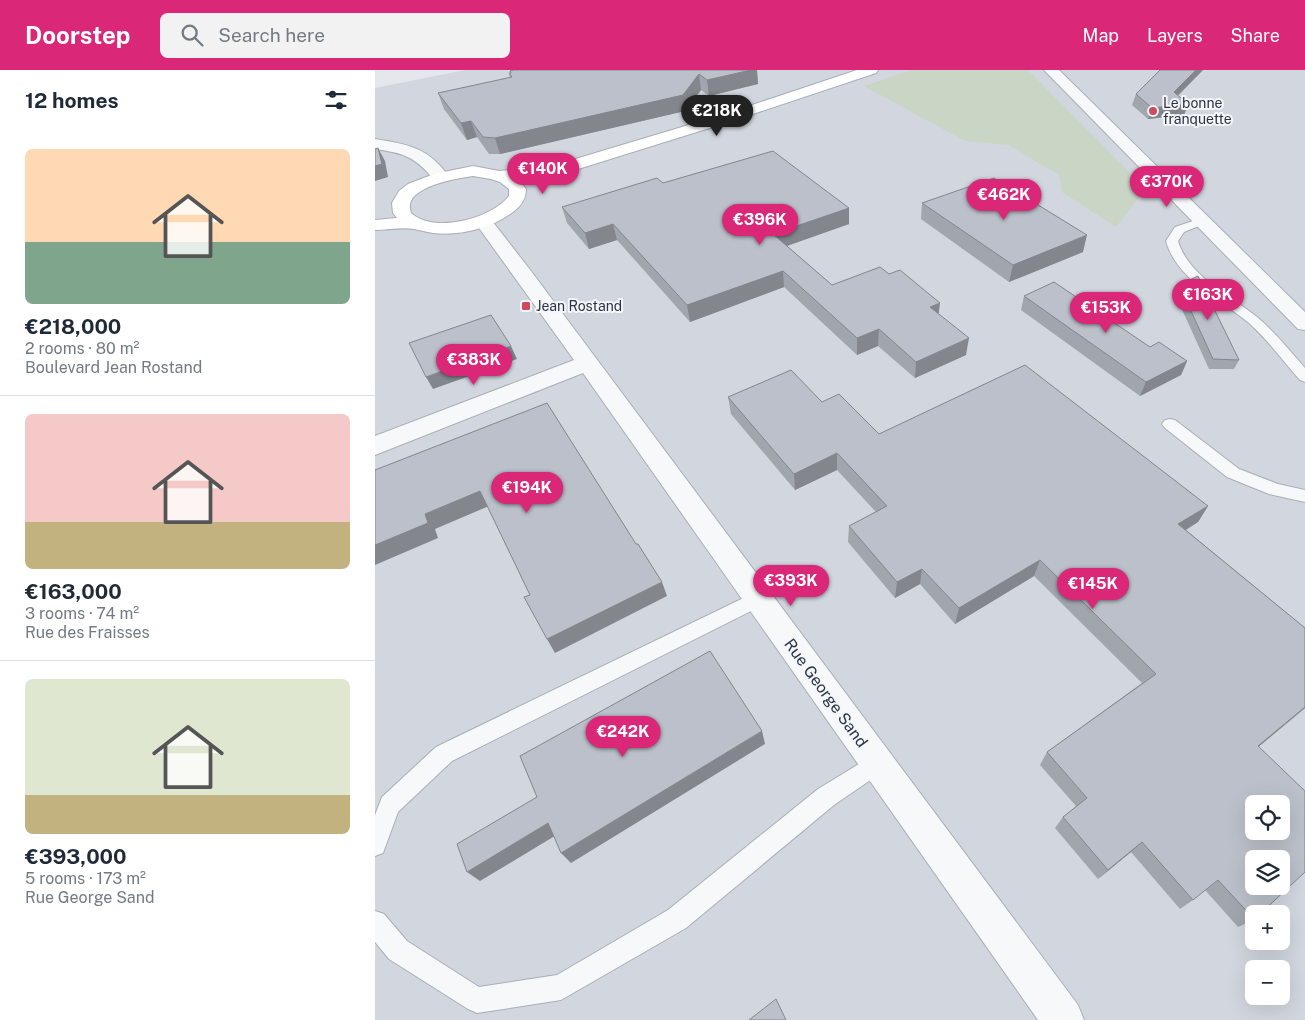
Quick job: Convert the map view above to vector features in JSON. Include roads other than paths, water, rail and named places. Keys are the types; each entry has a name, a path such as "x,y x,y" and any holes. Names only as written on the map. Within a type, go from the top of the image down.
{"main road":[{"path":"553,171 531,184 498,214 465,225 429,227 415,223 406,218 401,212 401,205 405,197 413,189 441,177 473,171 501,175 553,171 727,118 871,70"},
{"path":"501,175 515,184 516,198"},
{"path":"375,210 405,197"},
{"path":"375,225 415,223"}],"street":[{"path":"1051,70 1305,324"},
{"path":"375,144 413,150 431,164 441,177"},
{"name":"Rue George Sand","path":"483,220 1063,1020"},
{"path":"375,446 586,363"}],"lane":[{"path":"1203,221 1189,224 1179,230 1172,239 1173,250 1182,266 1254,321 1305,377"},
{"path":"1170,424 1233,473 1275,490 1305,496"},
{"path":"375,845 389,804 444,754 757,599"},
{"path":"375,923 398,950 477,1000 561,987 677,919 826,797 877,763"}],"place":[{"name":"Le bonne franquette","path":"1153,111"},
{"name":"Jean Rostand","path":"526,306"}]}
